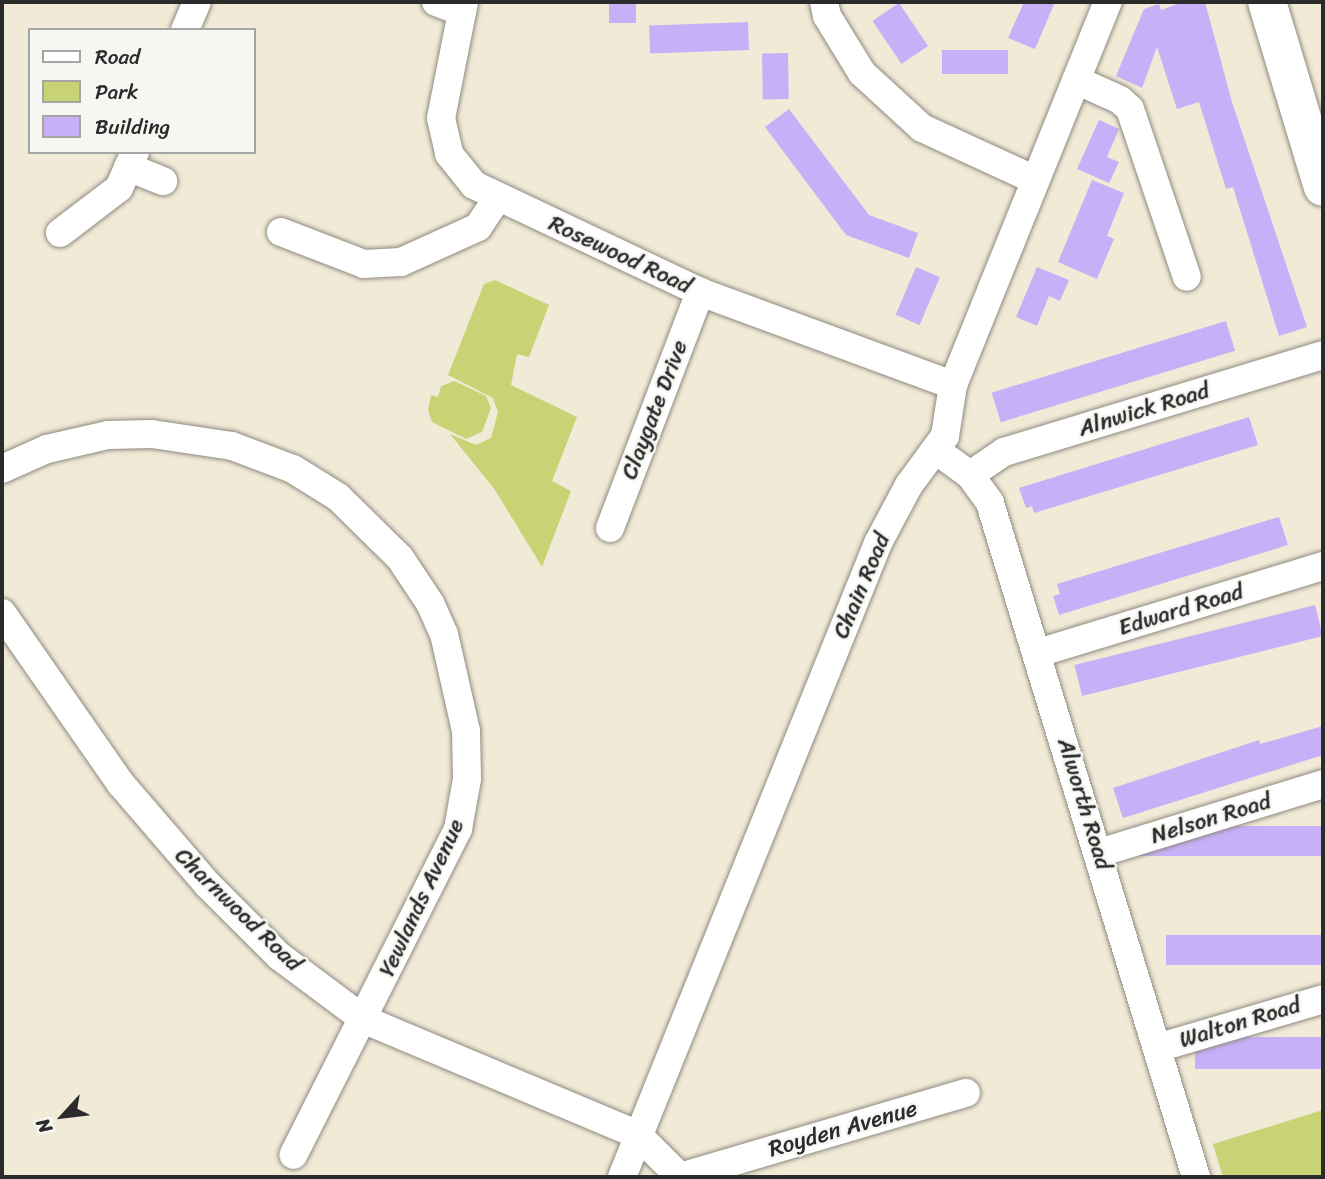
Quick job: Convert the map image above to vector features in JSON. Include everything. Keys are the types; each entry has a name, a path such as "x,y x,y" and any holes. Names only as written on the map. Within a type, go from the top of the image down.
{"main road":[{"path":"1267,2 1323,187"}],"street":[{"path":"186,28 197,2"},
{"path":"436,2 463,7"},
{"path":"824,2 827,16 863,73 922,128 1033,179"},
{"name":"Chain Road","path":"622,1177 878,543 909,485 937,451 945,436 953,385 1033,179 1108,2"},
{"name":"Rosewood Road","path":"463,7 443,100 444,138 460,170 474,185 700,292 953,385"},
{"path":"1076,80 1120,100 1136,119 1187,277"},
{"path":"60,233 119,188 131,160 163,181"},
{"path":"297,230 365,264 401,262 478,227 498,197"},
{"name":"Claygate Drive","path":"610,528 700,292"},
{"name":"Alnwick Road","path":"970,475 1004,452 1323,355"},
{"name":"Yewlands Avenue","path":"2,469 47,449 108,435 152,434 232,446 293,469 338,497 400,558 430,603 462,698 467,779 458,829 365,1020 293,1155"},
{"name":"Alworth Road","path":"937,451 970,475 990,503 1196,1177"},
{"name":"Edward Road","path":"1038,653 1323,566"},
{"name":"Charnwood Road","path":"2,613 77,726 160,832 279,956 365,1020 638,1135"},
{"name":"Nelson Road","path":"1099,853 1323,784"},
{"name":"Walton Road","path":"1157,1048 1323,999"},
{"name":"Royden Avenue","path":"680,1177 966,1093"},
{"path":"638,1135 680,1177"}],"green space":[{"path":"495,280 549,305 529,357 517,354 511,385 577,417 552,481 571,491 542,567 495,490 450,434 476,445 491,438 498,412 493,398 448,375 484,284"},
{"path":"454,381 486,396 491,408 482,432 466,439 432,422 428,410 431,395 438,397 441,386"},
{"path":"1323,1110 1323,1177 1223,1177 1213,1144"}],"building":[{"path":"609,2 636,2 636,23 609,23"},
{"path":"1024,2 1055,2 1035,49 1008,38"},
{"path":"1183,2 1205,2 1232,102 1307,327 1279,336 1233,187 1226,189 1199,102 1177,109 1157,47 1142,88 1116,76 1144,9 1159,4 1161,10"},
{"path":"899,3 928,46 902,64 872,21"},
{"path":"748,22 749,50 650,53 649,25"},
{"path":"942,50 1008,50 1008,74 942,74"},
{"path":"762,53 788,53 789,99 763,99"},
{"path":"789,109 869,215 918,233 909,258 846,235 765,127"},
{"path":"1099,120 1119,129 1107,157 1119,162 1109,183 1077,169"},
{"path":"1092,180 1124,193 1107,236 1114,239 1097,279 1058,262"},
{"path":"916,267 940,277 920,325 896,315"},
{"path":"1037,267 1069,280 1060,301 1049,296 1037,326 1016,317"},
{"path":"1226,321 1235,351 1001,422 992,393"},
{"path":"1249,417 1258,445 1034,513 1032,506 1026,508 1019,488"},
{"path":"1279,517 1288,545 1059,615 1053,596 1060,594 1057,584"},
{"path":"1315,605 1323,636 1082,696 1074,665"},
{"path":"1323,726 1323,755 1123,818 1113,788 1259,740 1260,744"},
{"path":"1134,826 1323,826 1323,856 1134,856"},
{"path":"1166,935 1323,935 1323,965 1166,965"},
{"path":"1195,1037 1323,1037 1323,1069 1195,1069"}]}
